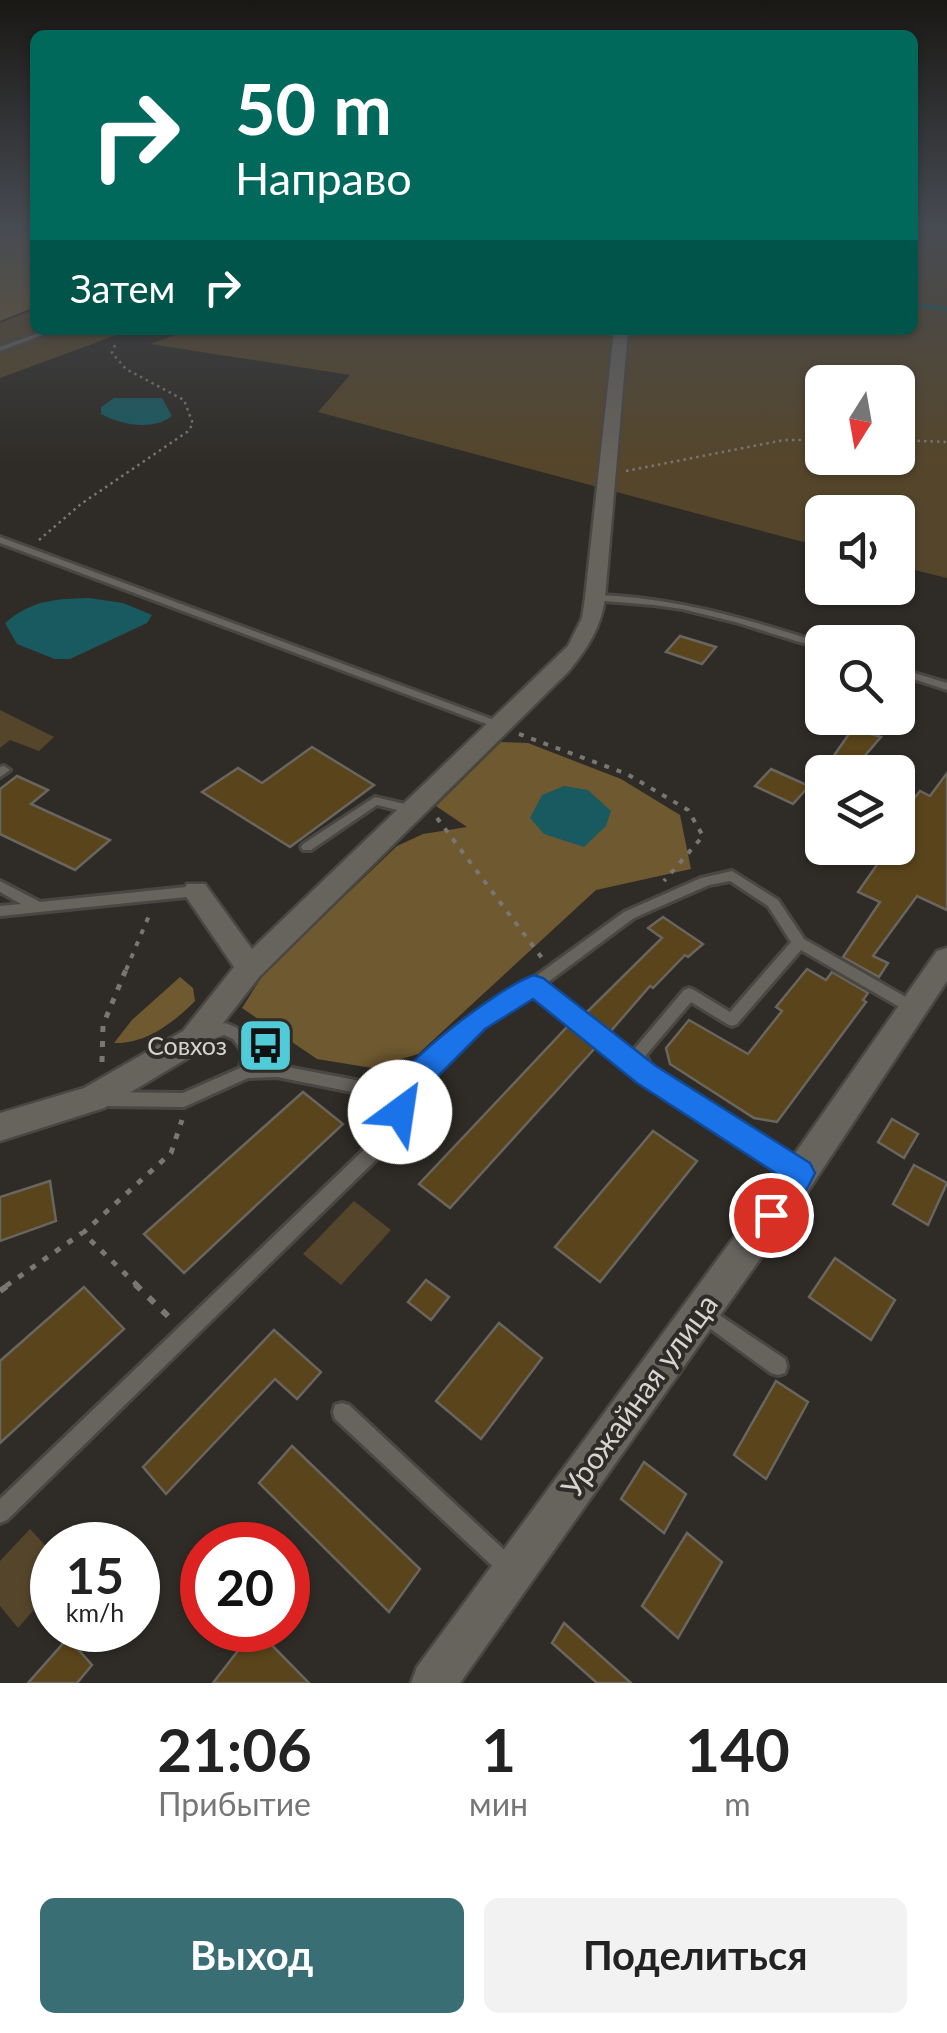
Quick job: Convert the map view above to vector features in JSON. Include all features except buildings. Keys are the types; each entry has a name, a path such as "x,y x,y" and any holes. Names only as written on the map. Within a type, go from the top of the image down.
{"street":[{"path":"0,1127 193,1040 250,968 420,807 578,648 592,618 596,598 621,335"},
{"path":"196,890 250,968"},
{"name":"Урожайная улица","path":"433,1683 800,1173 947,959"}],"lane":[{"path":"0,349 40,335"},
{"path":"0,540 501,726"},
{"path":"596,598 628,598 711,610 805,640"},
{"path":"915,677 947,687"},
{"path":"307,847 376,801 420,807"},
{"path":"0,1513 379,1146 400,1112 400,1095 476,1021 534,985 628,915 706,881 732,876 773,904 799,943 913,1008"},
{"path":"0,886 38,907"},
{"path":"0,911 196,890"},
{"path":"646,1074 638,1054 689,994 732,1020 799,943"},
{"path":"534,985 646,1074 800,1173"},
{"path":"193,1040 225,1028 238,1034 251,1052 247,1072"},
{"path":"93,1084 184,1100 247,1072 277,1071 400,1095"},
{"path":"701,1312 778,1366"},
{"path":"342,1412 513,1572"}],"path":[{"path":"27,548 81,504 188,432 193,424 184,400 158,390 126,369 112,353 116,345"},
{"path":"607,476 721,450 805,440"},
{"path":"915,441 947,442"},
{"path":"501,726 628,774 688,810 703,836 662,883 665,897"},
{"path":"420,807 448,829 551,972"},
{"path":"93,1084 104,1060 103,1025 152,909 165,893"},
{"path":"0,1290 83,1233 171,1154 184,1100"},
{"path":"83,1233 186,1334"}],"shaded area":[{"path":"0,308 30,308 30,309 0,321"},
{"path":"918,308 947,308 947,578 915,570 915,495 805,495 805,542 318,412 350,375 150,344 176,335 918,335"},
{"path":"30,311 30,335 116,335 0,378 0,323"},
{"path":"0,710 54,737 39,751 10,740 0,748"},
{"path":"501,742 528,743 621,779 680,815 691,869 596,890 418,1054 372,1068 317,1059 242,1008 264,973 397,846 423,834 467,827 436,806"},
{"path":"180,977 193,988 195,1001 158,1031 137,1040 114,1043 132,1020"},
{"path":"354,1201 391,1230 341,1285 303,1254"},
{"path":"30,1529 30,1614 18,1628 0,1606 0,1561"}],"water":[{"path":"114,398 162,398 172,416 146,425 118,421 101,414 101,407"},
{"path":"89,598 123,603 152,615 147,623 70,659 55,659 17,644 5,623 44,602"},
{"path":"564,786 588,790 611,811 606,826 584,847 544,834 530,818 542,795"}],"waterway":[{"path":"937,308 947,309"}],"place":[{"name":"Совхоз","path":"266,1046"}],"route":[{"path":"400,1112 400,1095 476,1021 534,985 646,1074 800,1173 771,1215"}]}
